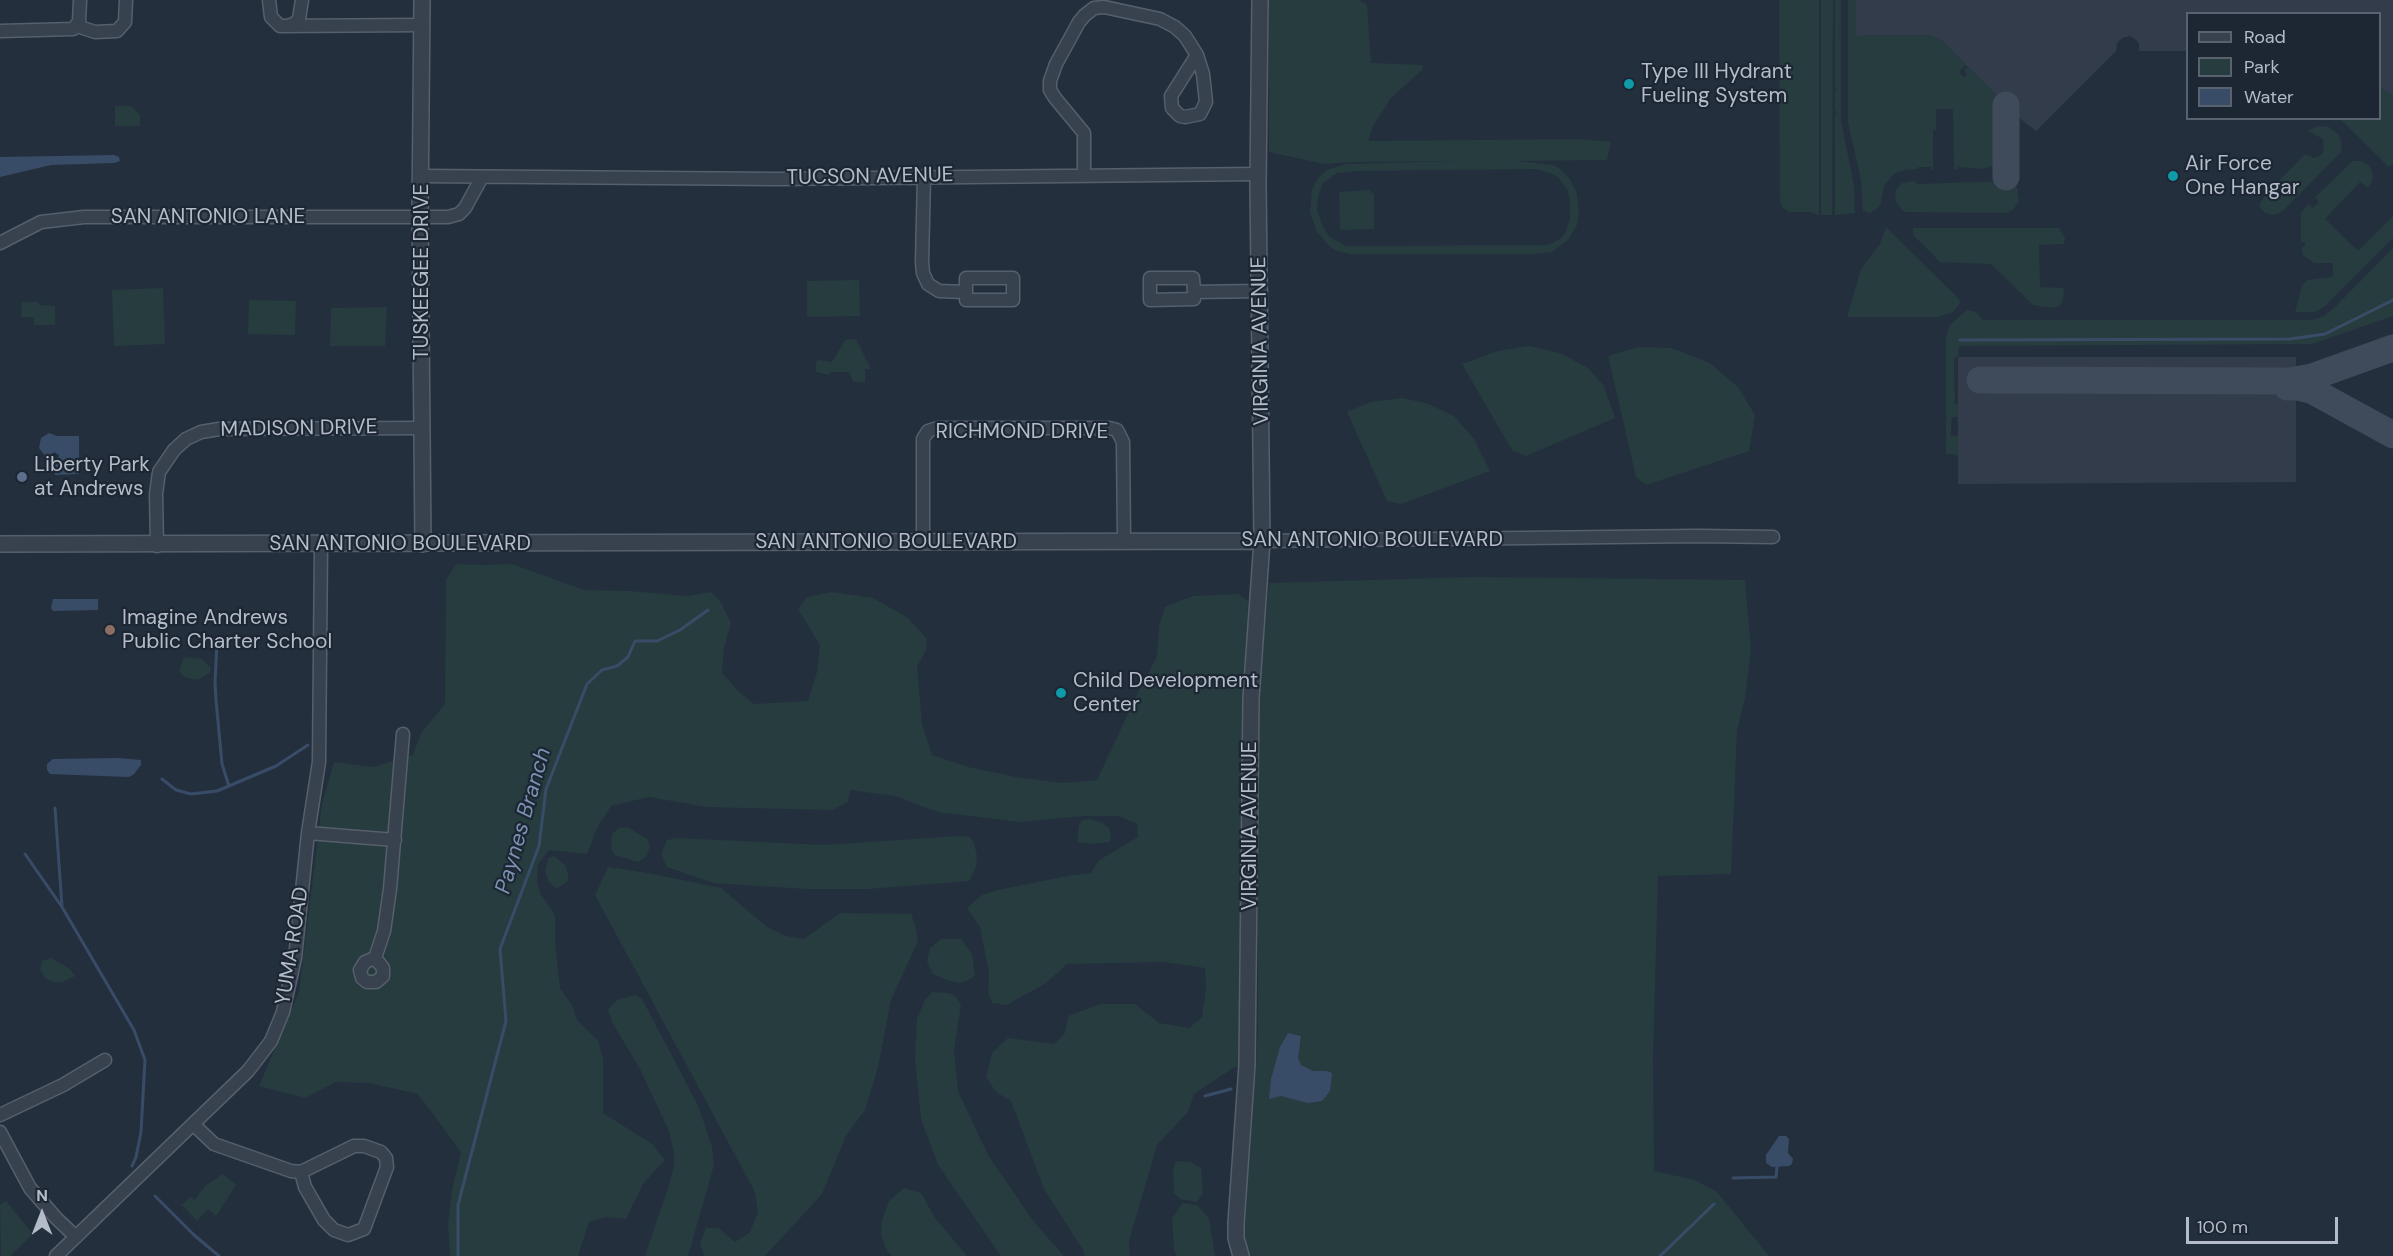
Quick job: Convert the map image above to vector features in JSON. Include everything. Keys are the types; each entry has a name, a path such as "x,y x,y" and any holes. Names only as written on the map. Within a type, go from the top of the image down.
{"street":[{"path":"77,26 80,17 80,0"},
{"path":"0,31 67,31 77,26 95,32 117,32 125,21 126,0"},
{"path":"269,0 269,13 272,20 286,27 422,25"},
{"path":"286,27 299,19 303,0"},
{"name":"TUSKEEGEE DRIVE","path":"422,0 420,217 423,544"},
{"name":"VIRGINIA AVENUE","path":"1241,1256 1236,1238 1236,1223 1247,1065 1251,698 1262,541 1258,174 1260,0"},
{"path":"1084,177 1084,133 1055,98 1050,90 1050,81 1056,64 1085,15 1095,8 1104,7 1160,19 1175,27 1185,36 1197,55 1203,74 1205,105 1196,116 1180,116 1172,108 1171,96 1197,55"},
{"name":"TUCSON AVENUE","path":"421,176 776,179 1258,174"},
{"path":"924,176 922,262 925,280 939,291 966,292"},
{"path":"420,217 448,217 459,214 465,208 482,177"},
{"name":"SAN ANTONIO LANE","path":"0,243 41,222 84,217 420,217"},
{"path":"1194,292 1261,291"},
{"name":"MADISON DRIVE","path":"157,546 156,494 159,472 174,450 186,439 201,432 219,429 423,428"},
{"name":"RICHMOND DRIVE","path":"923,542 923,439 928,431 937,428 1109,428 1117,430 1123,442 1124,541"},
{"name":"SAN ANTONIO BOULEVARD","path":"0,544 144,543 157,546 1773,537"},
{"name":"YUMA ROAD","path":"56,1256 194,1124 261,1055 271,1041 283,1012 295,958 320,742 321,545"},
{"path":"375,958 384,931 395,840 403,734"},
{"path":"308,833 395,840"},
{"path":"0,1115 63,1085 105,1060"},
{"path":"194,1124 214,1144 291,1171 301,1172 354,1146 364,1146 381,1152 386,1158 387,1167 364,1229 348,1235 334,1230 324,1220 305,1187 301,1172"},
{"path":"0,1132 30,1188 76,1237"}],"shaded area":[{"path":"1856,0 2393,0 2393,95 2381,89 2381,12 2186,12 2186,51 2139,51 2139,43 2135,39 2130,36 2122,38 2117,43 2116,51 2036,131 2018,117 1942,41 1929,35 1856,36"},
{"path":"1958,357 2296,357 2296,482 1958,484"}],"green space":[{"path":"1269,0 1358,0 1367,5 1371,63 1422,65 1423,69 1391,98 1373,126 1368,141 1581,139 1611,142 1607,160 1516,161 1553,165 1559,168 1570,179 1577,194 1579,211 1577,225 1568,240 1552,252 1533,254 1350,254 1337,251 1330,247 1317,232 1310,212 1312,189 1317,179 1327,170 1346,164 1458,161 1324,164 1269,152","holes":["1536,169 1558,177 1568,191 1570,201 1570,218 1566,232 1560,239 1548,245 1346,246 1330,237 1323,227 1317,210 1322,184 1337,173"]},
{"path":"1779,0 1819,0 1819,215 1809,212 1789,212 1780,202"},
{"path":"1821,0 1833,0 1832,215 1821,215"},
{"path":"1835,0 1841,0 1841,121 1854,186 1855,213 1837,215 1835,215 1835,116 1837,111 1835,111 1835,91 1837,90 1835,87"},
{"path":"1848,0 1856,0 1856,36 1929,35 1942,41 1966,65 1959,72 1964,77 1967,74 1964,70 1968,67 1992,90 1998,100 1999,108 1999,153 1994,165 1984,169 1958,167 1957,170 1954,169 1953,109 1936,109 1936,130 1933,130 1933,169 1918,167 1918,169 1904,170 1894,174 1884,186 1878,208 1870,213 1863,211 1861,180 1848,123"},
{"path":"2381,89 2393,95 2393,164 2389,167 2341,120 2381,120"},
{"path":"115,106 131,106 140,115 140,126 115,126"},
{"path":"2317,126 2329,127 2338,134 2342,143 2341,152 2283,211 2274,215 2265,213 2259,206 2265,195 2305,154 2314,158 2320,156 2324,151 2323,139 2308,131"},
{"path":"2353,161 2361,161 2369,165 2373,174 2372,182 2368,188 2360,182 2325,219 2358,251 2393,216 2393,238 2324,307 2314,312 2295,312 2302,286 2307,280 2333,277 2333,263 2314,263 2303,255 2301,247 2305,247 2305,243 2301,242 2301,213 2308,204 2313,208 2319,202 2315,197"},
{"path":"1915,181 1917,184 2007,181 2017,187 2019,201 2013,210 2006,213 1904,212 1895,201 1896,190 1902,183"},
{"path":"1369,190 1374,194 1374,229 1340,230 1339,192"},
{"path":"1886,227 1959,299 1960,304 1953,312 1938,317 1847,317 1861,269 1880,244"},
{"path":"1913,228 2059,228 2065,238 2064,244 2039,245 2040,287 2064,288 2063,301 2059,306 2053,308 2033,305 1991,264 1940,262 1913,235"},
{"path":"2393,248 2393,316 2312,344 1959,346 1958,357 1954,358 1955,404 1958,404 1958,417 1952,417 1951,425 1951,436 1958,436 1958,455 1946,454 1946,337 1950,325 1967,310 1976,312 1983,320 2312,320 2324,316 2335,307"},
{"path":"859,280 860,316 807,317 807,281"},
{"path":"163,288 165,344 114,346 112,290"},
{"path":"249,300 296,301 295,335 248,334"},
{"path":"22,302 38,302 39,305 55,306 55,325 34,325 34,317 21,317"},
{"path":"387,307 385,346 330,346 331,308"},
{"path":"856,339 871,369 865,369 865,382 853,382 849,372 831,372 829,375 816,372 816,362 819,360 832,362 845,340"},
{"path":"1529,346 1560,353 1588,368 1604,386 1615,418 1526,456 1512,450 1462,364 1498,351"},
{"path":"1638,347 1671,348 1710,363 1738,387 1755,415 1749,451 1646,485 1636,477 1608,356"},
{"path":"1402,398 1426,403 1454,416 1474,439 1490,471 1401,504 1387,501 1347,412 1370,402"},
{"path":"456,564 512,564 584,590 687,596 711,592 720,601 731,623 724,648 722,673 739,692 754,704 808,701 817,672 820,645 798,609 807,597 832,592 873,598 908,618 927,639 926,650 917,667 922,724 932,755 968,767 1016,777 1062,783 1097,780 1157,657 1159,626 1165,607 1193,596 1239,594 1248,601 1243,1065 1233,1068 1194,1094 1188,1112 1157,1145 1129,1241 1130,1256 1085,1256 1044,1189 1011,1101 996,1092 986,1077 992,1053 1008,1038 1054,1044 1065,1033 1068,1016 1100,1004 1135,1004 1159,1023 1189,1028 1202,1017 1206,988 1205,968 1164,962 1067,964 1046,983 1007,1005 992,1003 988,992 989,973 980,927 967,908 982,895 998,890 1091,873 1098,861 1138,837 1137,824 1119,816 1084,816 1020,822 938,812 895,796 850,790 848,802 832,810 707,807 649,797 611,806 597,828 587,854 549,850 538,864 537,882 540,893 555,915 555,943 560,988 572,1005 577,1020 598,1041 603,1058 603,1113 652,1144 665,1160 643,1184 626,1219 606,1217 589,1222 578,1256 450,1256 448,1224 452,1191 461,1152 418,1094 369,1083 336,1082 305,1098 259,1086 299,992 322,804 334,762 373,767 413,755 421,733 445,704 446,580"},
{"path":"1475,577 1745,580 1751,650 1745,698 1737,731 1731,874 1658,876 1653,1057 1654,1171 1695,1180 1717,1192 1769,1256 1248,1256 1242,1234 1243,1185 1256,1070 1258,1024 1258,692 1269,583"},
{"path":"184,657 202,659 211,668 210,673 198,680 184,677 179,671"},
{"path":"1082,820 1101,822 1109,828 1111,836 1109,842 1093,844 1077,842 1079,825"},
{"path":"627,827 647,839 650,847 646,857 638,862 615,855 611,849 612,834 619,828"},
{"path":"970,837 977,856 976,867 969,881 868,889 806,889 713,883 667,867 661,854 667,840 677,838 824,845"},
{"path":"554,856 565,865 568,874 568,881 556,889 548,881 545,870 549,858"},
{"path":"608,867 721,888 767,927 786,936 804,939 840,913 911,914 918,941 891,1000 878,1067 865,1110 846,1136 822,1194 765,1256 704,1256 700,1243 706,1228 718,1228 735,1242 750,1232 758,1212 755,1192 595,895"},
{"path":"941,939 961,939 972,954 975,976 962,983 949,981 933,974 927,961 930,948"},
{"path":"51,958 70,969 75,976 63,982 53,982 44,977 40,970 42,961"},
{"path":"932,992 949,993 956,997 961,1005 954,1051 958,1091 988,1155 1034,1222 1064,1256 1001,1256 938,1165 921,1119 915,1058 917,1019 925,1000"},
{"path":"635,995 642,999 699,1108 712,1147 714,1165 688,1256 645,1256 670,1182 674,1153 669,1131 640,1069 612,1022 608,1010 617,1000"},
{"path":"1176,1161 1190,1162 1201,1168 1203,1193 1197,1202 1180,1199 1174,1193 1173,1172"},
{"path":"223,1174 236,1185 216,1216 208,1209 197,1221 182,1205 190,1197 195,1200 205,1186"},
{"path":"904,1188 921,1193 935,1218 967,1256 892,1256 887,1251 881,1235 882,1220 889,1201"},
{"path":"6,1201 33,1234 10,1256 1,1256 0,1205"},
{"path":"1182,1203 1197,1205 1209,1218 1215,1256 1177,1256 1174,1250 1172,1219"}],"water":[{"path":"114,155 119,157 120,161 51,165 0,177 0,157"},
{"path":"49,433 57,436 79,436 79,474 55,475 54,462 58,460 59,455 54,452 50,457 46,457 39,448 41,438"},
{"path":"53,599 98,599 98,610 53,611 51,608"},
{"path":"53,759 141,760 141,765 129,777 50,774 47,770 47,764"},
{"path":"1288,1033 1301,1036 1298,1058 1301,1065 1313,1071 1332,1073 1330,1091 1322,1101 1308,1103 1281,1096 1269,1099 1271,1079 1280,1047"},
{"path":"1779,1136 1786,1136 1789,1139 1788,1153 1793,1159 1792,1164 1772,1167 1766,1163 1766,1155"}],"waterway":[{"path":"1960,340 2290,339 2325,334 2393,300"},
{"name":"Paynes Branch","path":"458,1256 458,1205 506,1021 500,949 539,846 546,789 587,684 602,670 617,666 628,657 635,641 657,641 680,630 708,610"},
{"path":"217,643 216,700 222,764 229,786"},
{"path":"162,779 176,790 191,794 217,791 276,766 308,745"},
{"path":"55,808 62,907 134,1030 145,1060 141,1132 132,1166"},
{"path":"25,854 62,907"},
{"path":"1205,1096 1231,1089"},
{"path":"1733,1178 1776,1177 1777,1167"},
{"path":"155,1196 219,1256"},
{"path":"1660,1256 1714,1204"}],"taxiway":[{"path":"2006,105 2006,177"},
{"path":"1980,380 2289,381 2312,377 2393,348"},
{"path":"2287,387 2311,390 2393,435"}],"place":[{"name":"Type III Hydrant Fueling System","path":"1629,84"},
{"name":"Air Force One Hangar","path":"2173,176"},
{"name":"Liberty Park at Andrews","path":"22,477"},
{"name":"Imagine Andrews Public Charter School","path":"110,630"},
{"name":"Child Development Center","path":"1061,693"}]}
